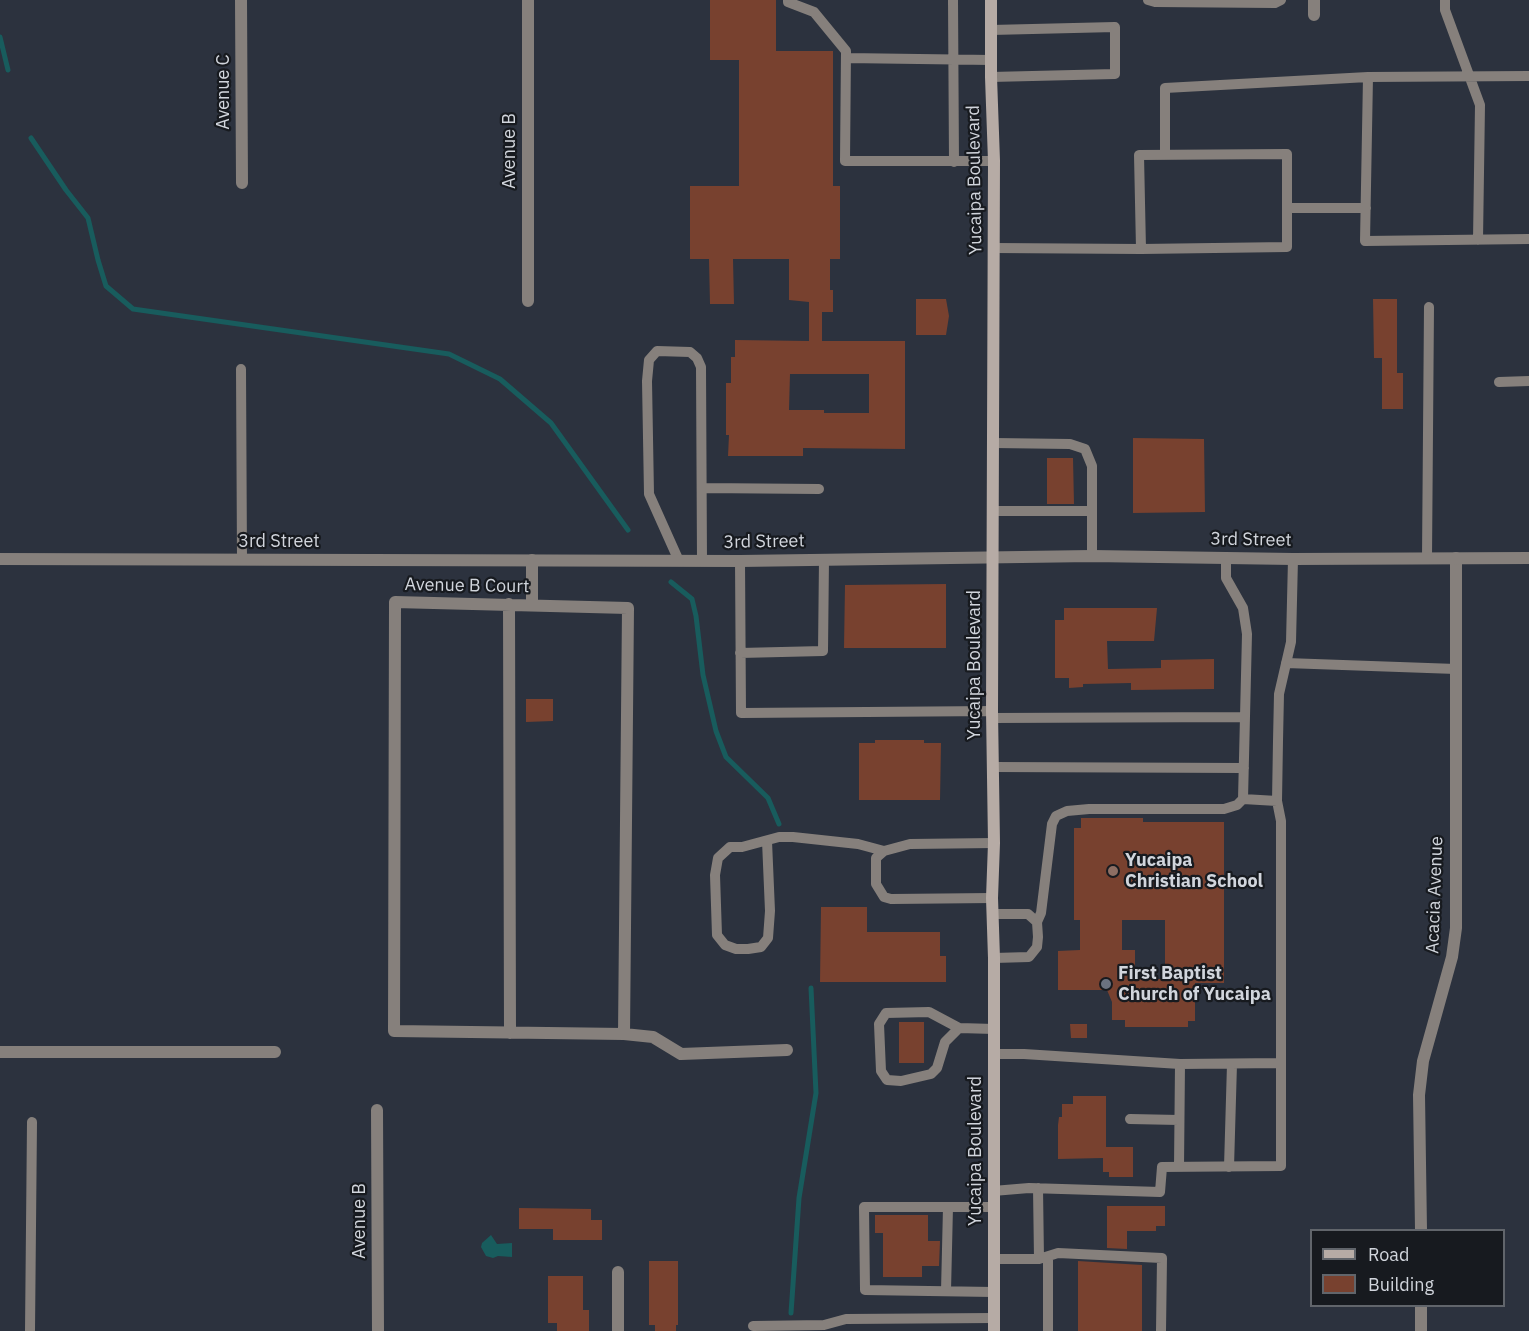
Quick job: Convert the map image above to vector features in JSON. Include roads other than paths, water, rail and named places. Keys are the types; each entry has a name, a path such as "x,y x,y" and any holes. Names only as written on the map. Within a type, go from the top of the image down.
{"main road":[{"name":"Yucaipa Boulevard","path":"991,0 994,161 992,715 994,1331"}],"street":[{"name":"Avenue C","path":"241,0 242,183"},
{"name":"Avenue B","path":"528,0 528,301"},
{"path":"1314,0 1314,15"},
{"name":"3rd Street","path":"0,559 740,561 1092,556 1293,559 1529,558"},
{"name":"Acacia Avenue","path":"1421,1229 1419,1095 1423,1061 1452,957 1456,928 1456,558"},
{"path":"532,560 532,605"},
{"name":"Avenue B Court","path":"624,1034 627,608 394,602 394,1031 624,1034 653,1037 681,1054 787,1050"},
{"path":"509,604 510,1033"},
{"path":"0,1052 275,1052"},
{"name":"Avenue B","path":"377,1110 378,1331"},
{"path":"618,1272 618,1331"},
{"path":"1421,1307 1421,1331"}],"lane":[{"path":"788,0 788,2 814,12 846,51 845,160 994,161"},
{"path":"953,0 954,162"},
{"path":"1148,0 1155,2 1275,3 1281,0"},
{"path":"1445,0 1445,10 1480,105 1478,240"},
{"path":"991,30 1115,27 1115,74 991,77"},
{"path":"846,58 991,60"},
{"path":"1165,154 1165,88 1368,77 1529,76"},
{"path":"1368,77 1365,241 1529,239"},
{"path":"994,248 1141,249 1287,247 1287,154 1139,155 1141,249"},
{"path":"1288,208 1366,208"},
{"path":"1427,558 1429,307"},
{"path":"679,561 649,494 647,381 649,360 657,351 690,352 697,358 701,367 702,561"},
{"path":"241,369 242,560"},
{"path":"1499,381 1529,381"},
{"path":"994,443 1070,444 1085,449 1092,466 1092,556"},
{"path":"702,488 819,489"},
{"path":"993,511 1091,511"},
{"path":"994,958 1029,957 1037,947 1036,922 1041,913 1056,816 1089,809 1224,809 1237,805 1243,799 1247,634 1243,608 1226,578 1226,558"},
{"path":"740,653 823,651 824,559"},
{"path":"993,1191 1038,1188 1160,1192 1162,1167 1281,1166 1281,821 1277,801 1279,694 1291,642 1293,559"},
{"path":"740,561 741,713 1245,717"},
{"path":"1286,663 1456,669"},
{"path":"993,766 1244,768"},
{"path":"1243,799 1277,801"},
{"path":"767,841 770,911 768,938 761,946 736,949 725,945 717,935 715,874 718,858 730,847 742,847 779,837 858,844 884,850 910,844 994,843"},
{"path":"884,850 876,858 876,884 884,897 891,899 992,898"},
{"path":"992,914 1028,914 1036,922"},
{"path":"959,1028 945,1042 937,1068 931,1074 901,1081 887,1080 880,1071 879,1024 886,1012 929,1012 959,1028 993,1029"},
{"path":"994,1054 1180,1064 1281,1063"},
{"path":"1179,1167 1180,1064"},
{"path":"1229,1167 1232,1064"},
{"path":"1130,1119 1179,1120"},
{"path":"30,1331 32,1122"},
{"path":"1038,1188 1048,1331"},
{"path":"993,1207 864,1207 865,1290 993,1292"},
{"path":"946,1291 948,1207"},
{"path":"993,1259 1044,1258 1058,1253 1162,1258 1161,1331"},
{"path":"753,1326 824,1325 846,1318 993,1318"}],"waterway":[{"path":"0,37 8,70"},
{"path":"31,138 88,218 106,286 133,309 449,354 500,379 551,423 628,530"},
{"path":"671,582 692,599 703,675 716,731 726,757 768,798 779,824"},
{"path":"791,1313 799,1198 816,1093 811,988"}],"place":[{"name":"Yucaipa Christian School","path":"1113,871"},
{"name":"First Baptist Church of Yucaipa","path":"1106,984"}]}
